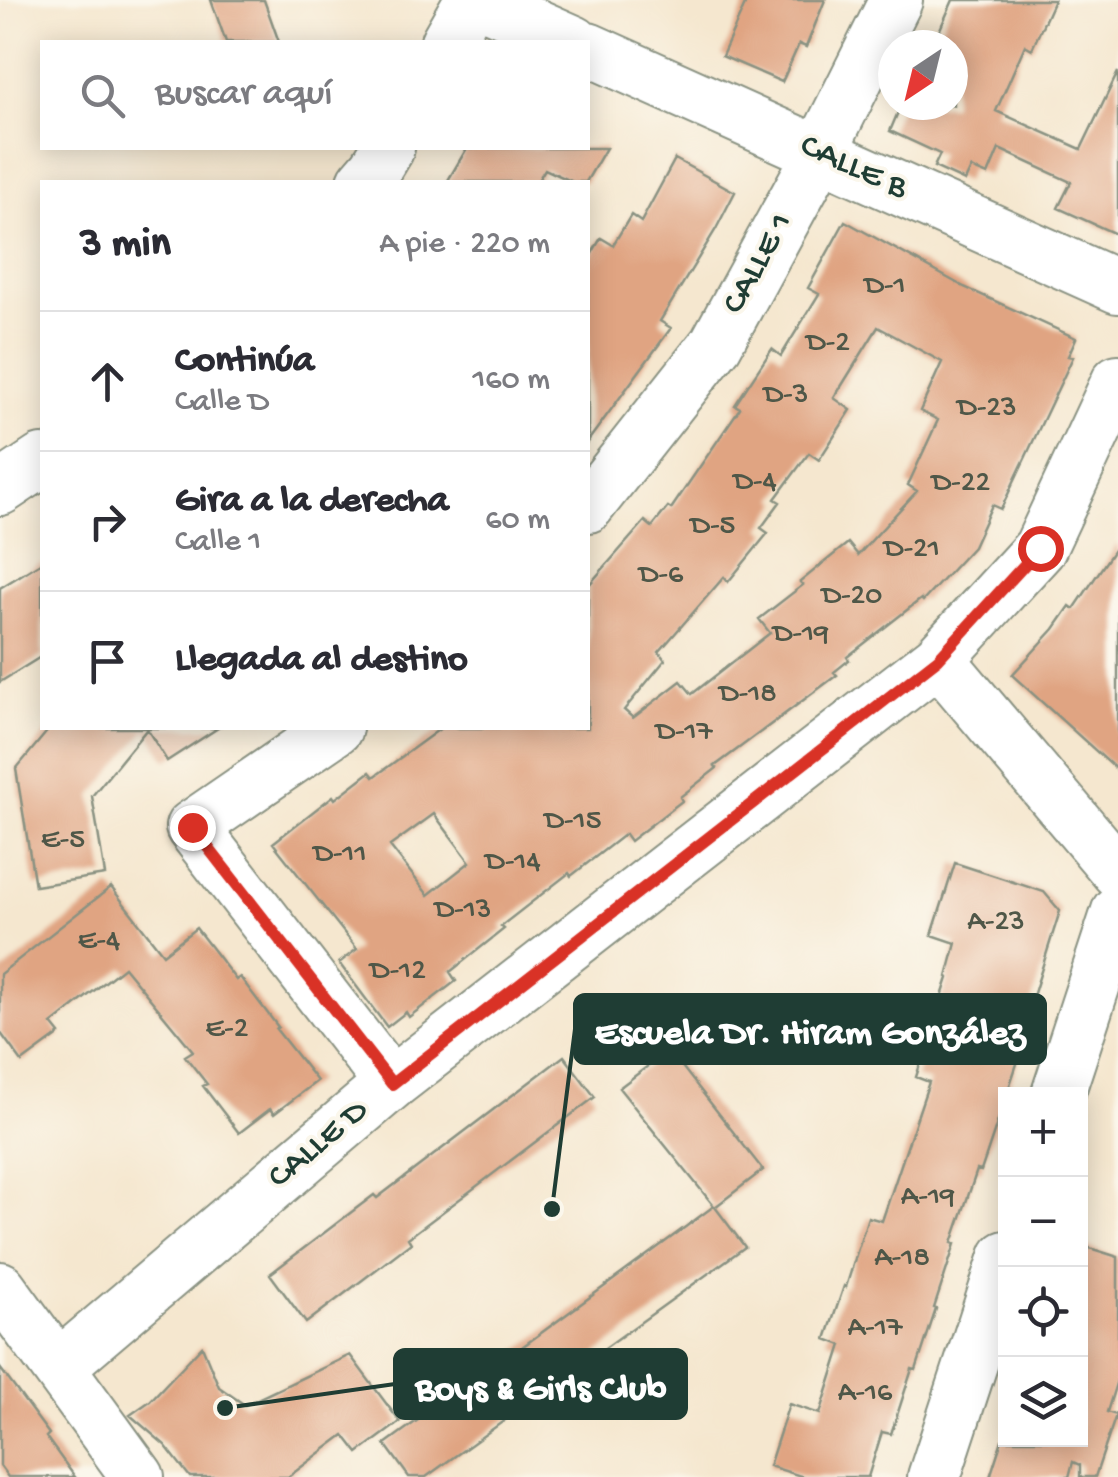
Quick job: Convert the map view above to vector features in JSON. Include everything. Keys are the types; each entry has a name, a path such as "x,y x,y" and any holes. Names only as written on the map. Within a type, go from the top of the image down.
{"street":[{"path":"448,40 471,0"},
{"path":"479,0 569,40"},
{"name":"CALLE 1","path":"590,503 716,344 896,0"},
{"name":"CALLE B","path":"590,50 1118,287"},
{"path":"366,180 387,150"},
{"name":"CALLE D","path":"58,1367 392,1084 938,659 1040,548 1118,381"},
{"path":"0,489 40,462"},
{"path":"938,659 1118,872"},
{"path":"333,730 192,827 392,1084"},
{"path":"1060,1087 1118,911"},
{"path":"934,1477 1003,1267"},
{"path":"0,1288 138,1477"}],"building":[{"path":"211,0 264,0 278,40 225,40"},
{"path":"747,0 825,0 806,47 799,44 782,82 722,56"},
{"path":"953,0 1054,0 1032,49 1025,45 996,111 1081,149 1118,72 1118,235 1058,208 1071,182 999,149 988,175 971,168 965,181 934,167 940,154 890,131 895,120 968,120 968,30 940,30"},
{"path":"606,148 587,180 569,180 545,169 538,180 448,180 466,150"},
{"path":"675,159 735,192 660,321 671,328 590,438 590,257 601,238 613,245 631,215 641,222"},
{"path":"845,221 964,287 1076,338 1068,356 1073,357 1001,509 992,505 973,547 923,601 847,657 849,660 834,672 837,675 715,766 680,797 682,801 630,841 625,834 501,926 504,929 450,972 456,981 409,1017 406,1012 387,1027 339,963 357,949 273,843 333,796 335,799 370,772 374,777 438,730 590,730 590,584 645,521 652,527 668,507 671,509 740,408 735,405 772,349 781,356 819,294 808,288","holes":["878,327 942,362 920,411 938,420 908,485 917,491 858,555 848,543 800,582 803,585 759,619 770,633 692,694 681,681 633,718 624,710 665,660 659,652 724,577 728,582 768,533 761,528 780,502 775,499 809,453 819,460 851,410 834,398","434,814 470,862 428,895 390,846"]},
{"path":"1118,544 1118,771 1012,675 1070,606 1074,609"},
{"path":"40,563 40,657 0,682 0,588"},
{"path":"48,730 146,730 92,796 105,875 35,886 16,769"},
{"path":"148,730 215,730 167,761"},
{"path":"955,863 1044,892 1060,911 1017,1047 1022,1049 1009,1087 998,1087 998,1120 952,1243 955,1244 936,1309 891,1434 882,1432 868,1477 804,1477 769,1466 789,1404 820,1414 842,1345 826,1339 868,1217 882,1221 929,1082 916,1077 956,943 932,935"},
{"path":"111,887 163,954 196,928 236,980 240,977 317,1081 274,1114 270,1109 239,1133 185,1056 193,1051 124,967 52,1024 60,1034 22,1062 0,1032 0,974"},
{"path":"669,1050 763,1170 715,1207 745,1247 426,1477 409,1477 385,1444 714,1206 619,1088"},
{"path":"564,1056 595,1097 408,1238 411,1243 306,1323 270,1274"},
{"path":"1088,1248 1118,1257 1118,1377 1107,1412 1116,1415 1095,1477 1080,1477 1080,1465 1073,1462 1069,1477 990,1477 1000,1447 1088,1447"},
{"path":"202,1346 219,1387 245,1405 350,1355 400,1422 358,1453 344,1435 288,1477 190,1477 165,1445 130,1415 150,1401"},
{"path":"0,1368 75,1477 8,1477 0,1466"}],"place":[{"name":"Escuela Dr. Hiram González","path":"552,1209"},
{"name":"Boys & Girls Club","path":"225,1408"}],"route":[{"path":"192,827 392,1084 938,659 1040,548"}]}
